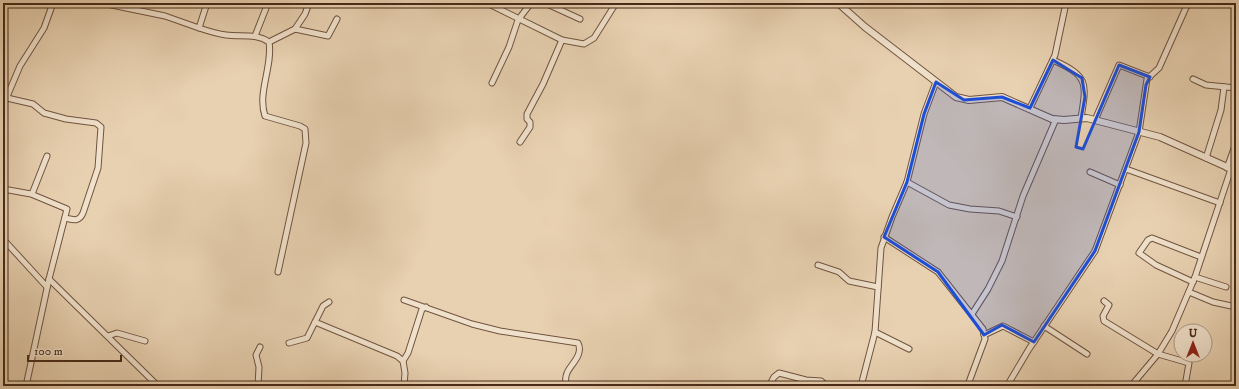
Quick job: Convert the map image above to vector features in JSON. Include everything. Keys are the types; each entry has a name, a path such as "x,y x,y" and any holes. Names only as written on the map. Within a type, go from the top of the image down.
{"street":[{"path":"3,106 20,66 44,28 53,3"},
{"path":"104,3 165,16 226,36 255,36 263,38 269,42 270,50 265,89 265,116 304,128 306,143 278,272"},
{"path":"199,28 207,3"},
{"path":"255,36 268,3"},
{"path":"269,42 295,29 305,14 309,3"},
{"path":"487,3 518,20 562,40 584,44 590,42 616,3"},
{"path":"492,83 509,47 518,20 531,3"},
{"path":"545,3 580,19"},
{"path":"838,3 956,97 964,100 1002,97 1056,120 1081,118 1095,120 1172,141 1231,169"},
{"path":"1030,108 1053,60 1066,3"},
{"path":"1007,386 1044,326 1095,251 1139,132 1146,85 1150,77 1159,68 1188,3"},
{"path":"295,29 328,36 337,19"},
{"path":"520,142 530,127 527,114 543,84 562,40"},
{"path":"1053,60 1076,72 1082,78 1085,98 1081,118"},
{"path":"1095,120 1119,65 1150,77"},
{"path":"1194,79 1206,85 1236,88"},
{"path":"861,386 875,332 879,258 884,238 907,182 924,114 936,82"},
{"path":"1206,158 1221,110 1224,87"},
{"path":"7,98 33,104 44,113 66,119 96,123 101,127 98,168 83,213 81,218 77,220 65,218"},
{"path":"972,314 988,289 1002,261 1017,217 1022,196 1056,120"},
{"path":"1131,386 1168,340 1189,292 1231,169 1236,143"},
{"path":"32,194 47,156"},
{"path":"1126,169 1220,203"},
{"path":"1090,172 1120,185"},
{"path":"907,182 949,204 970,209 998,211 1017,217"},
{"path":"3,189 32,194 65,207 67,212 49,278 26,386"},
{"path":"884,238 938,272 983,329 985,339 969,382 970,386"},
{"path":"1201,257 1152,238 1148,240 1140,253 1156,265 1194,279 1226,287"},
{"path":"3,239 47,287"},
{"path":"818,265 839,272 849,281 878,287"},
{"path":"49,278 158,386"},
{"path":"1189,292 1213,302 1236,307"},
{"path":"404,300 479,326 578,343 580,346 577,359 567,374 565,386"},
{"path":"1104,301 1109,305 1103,316 1104,321 1158,354 1189,363 1185,386"},
{"path":"289,343 307,338 323,306 329,302"},
{"path":"404,386 404,361 422,309 426,308"},
{"path":"315,322 397,356 404,361"},
{"path":"984,335 1003,326 1034,342"},
{"path":"1044,326 1087,354"},
{"path":"875,332 910,349"},
{"path":"108,336 117,333 144,341"},
{"path":"258,386 259,367 256,355 260,347"},
{"path":"769,386 774,377 779,374 806,380 821,381 827,386"}],"highlighted area":[{"path":"1053,60 1082,78 1085,97 1076,147 1083,149 1119,65 1150,77 1146,85 1139,132 1095,251 1034,342 1002,325 984,335 938,272 884,237 907,182 924,114 936,82 964,100 1002,97 1030,108"}]}
